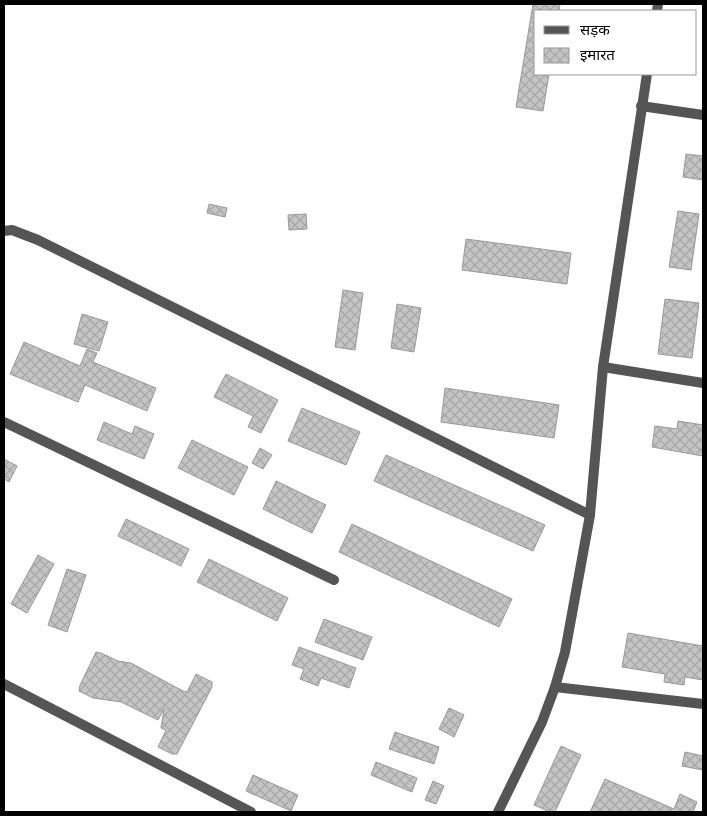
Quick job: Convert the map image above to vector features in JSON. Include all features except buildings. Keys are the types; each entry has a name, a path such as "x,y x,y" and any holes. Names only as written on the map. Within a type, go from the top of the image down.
{"street":[{"path":"498,812 542,722 555,687 564,652 590,515 603,368 647,75"},
{"path":"641,106 703,115"},
{"path":"4,231 12,230 38,240 590,515"},
{"path":"603,368 703,383"},
{"path":"4,422 334,580"},
{"path":"4,684 251,812"},
{"path":"555,687 703,704"}]}
